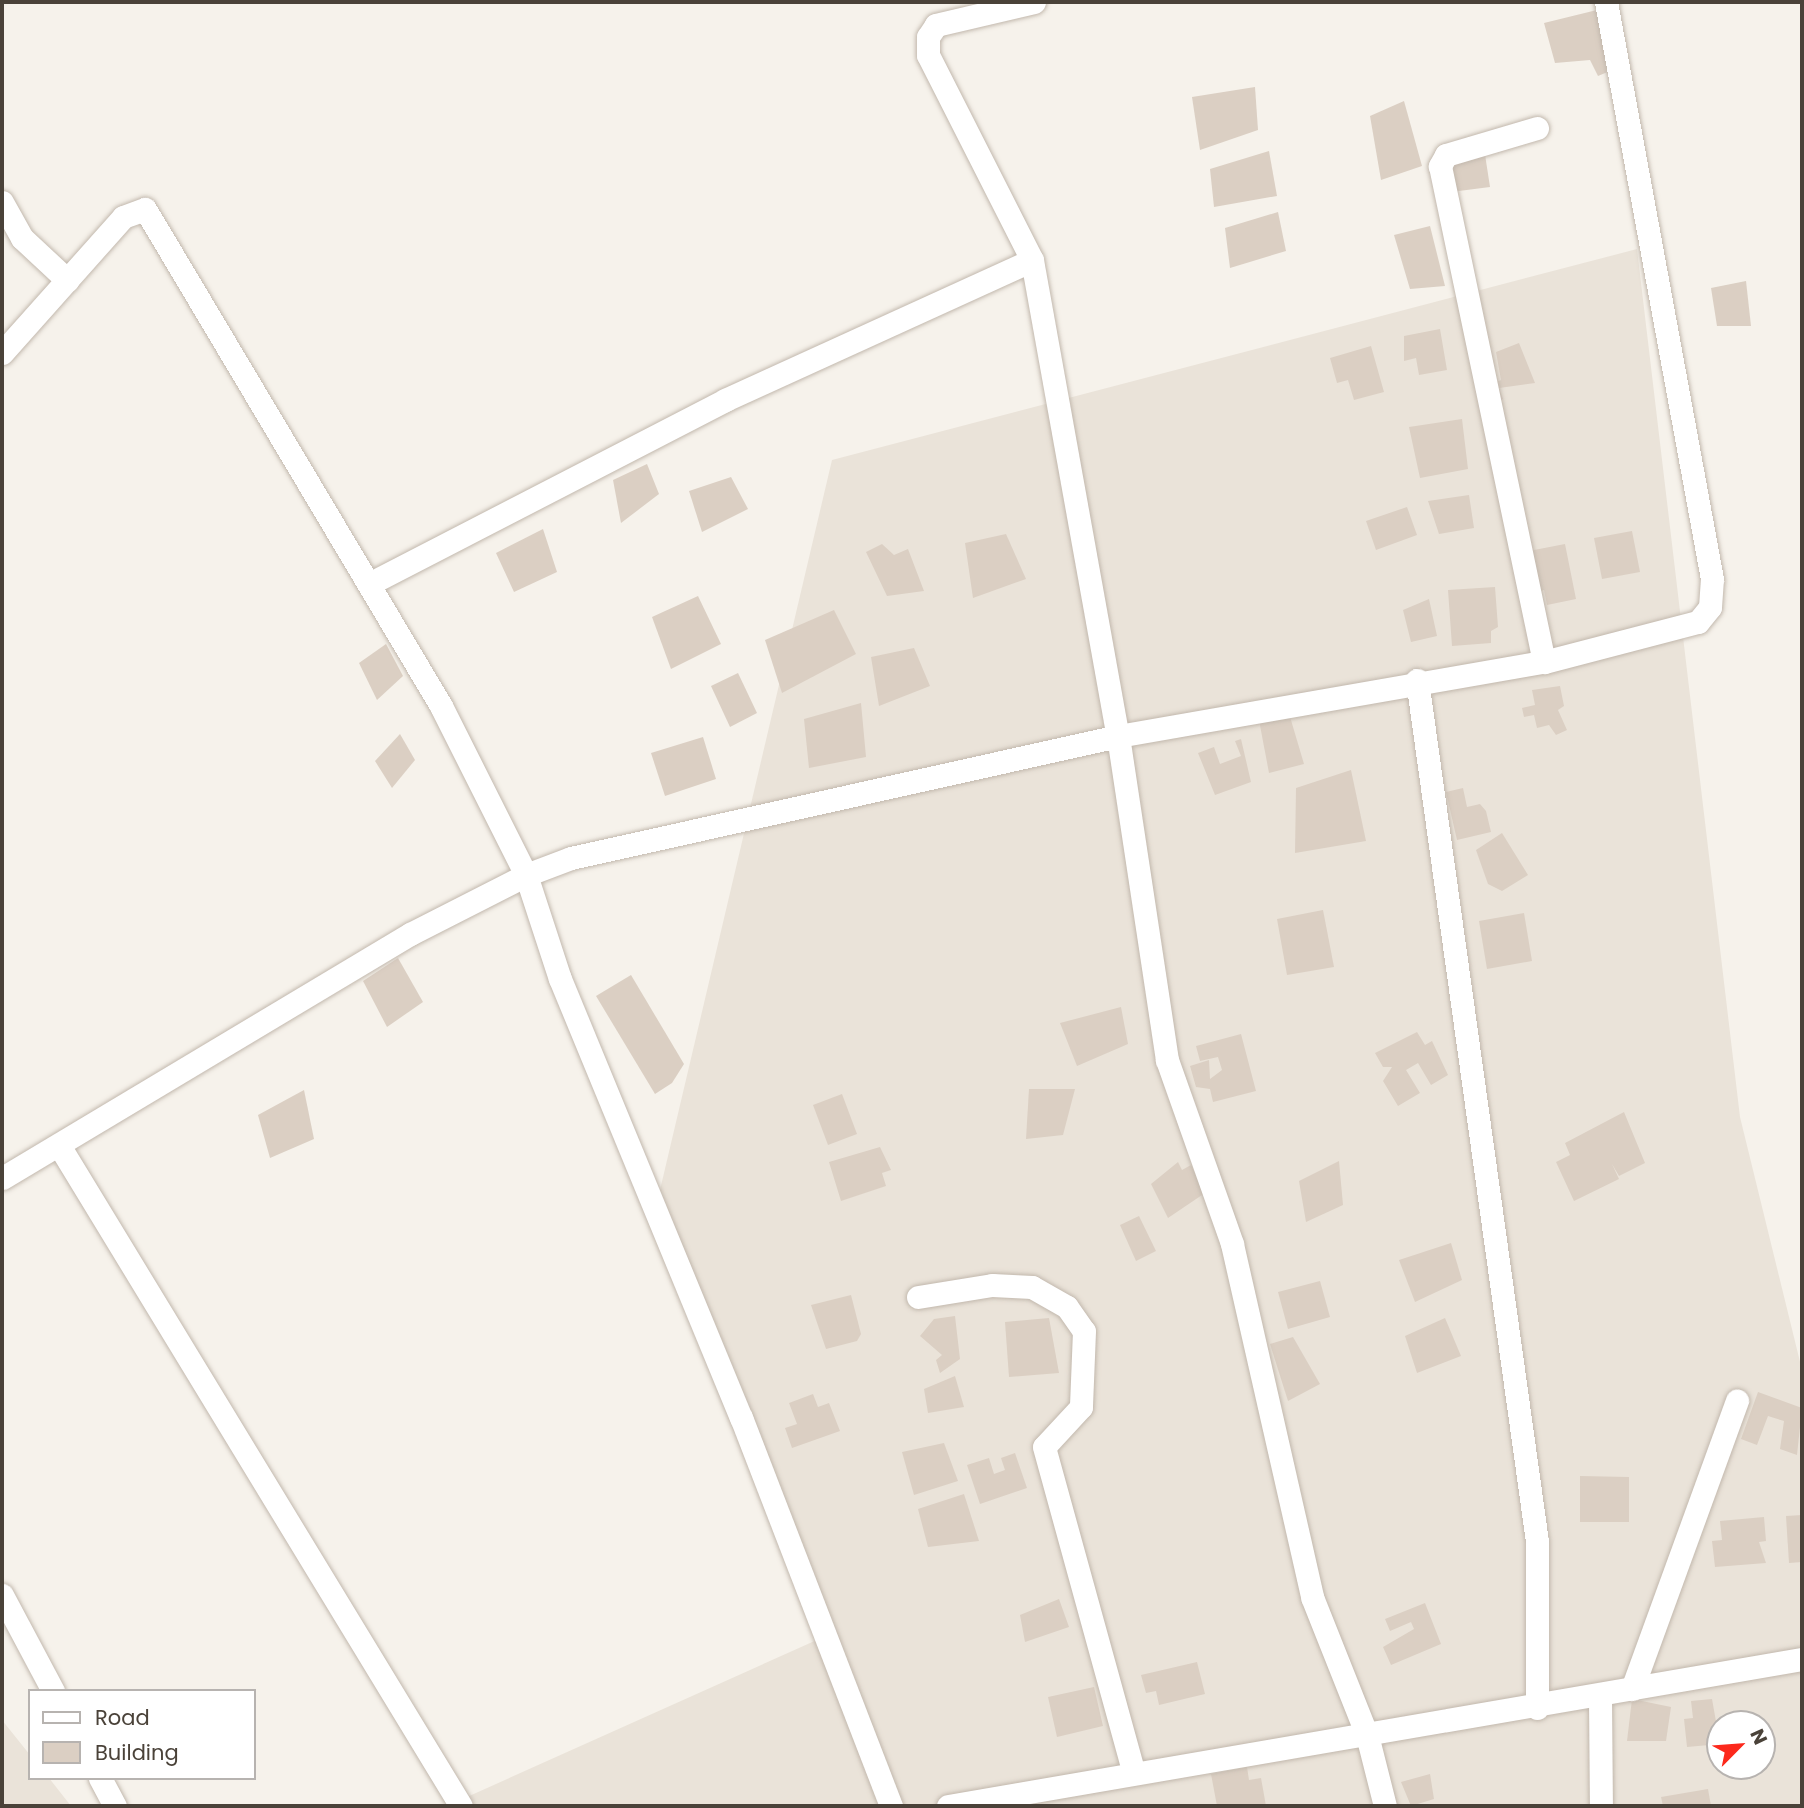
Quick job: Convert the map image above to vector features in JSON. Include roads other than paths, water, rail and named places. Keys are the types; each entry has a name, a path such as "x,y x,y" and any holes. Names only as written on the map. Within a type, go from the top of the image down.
{"street":[{"path":"1034,2 936,25 928,37 928,55 1032,260 1118,736 1167,1060 1232,1244 1312,1597 1367,1735 1385,1806"},
{"path":"2,1178 60,1147 410,934 526,875 572,858 1118,736 1417,680 1544,662 1666,635 1698,622 1710,607 1712,579 1606,2"},
{"path":"1537,128 1446,155 1440,166 1544,662"},
{"path":"2,202 22,238 67,280"},
{"path":"2,353 130,209 145,209 441,706 526,875 565,992 741,1418 891,1806"},
{"path":"369,584 725,400 1032,260"},
{"path":"1417,680 1537,1541 1537,1708"},
{"path":"60,1147 461,1806"},
{"path":"918,1297 992,1285 1032,1287 1067,1307 1084,1331 1082,1408 1044,1447 1134,1773"},
{"path":"1632,1689 1737,1401"},
{"path":"3,1598 52,1689"},
{"path":"948,1806 1134,1773 1600,1698 1632,1689 1802,1659"},
{"path":"1600,1698 1601,1806"},
{"path":"101,1780 115,1806"}]}
